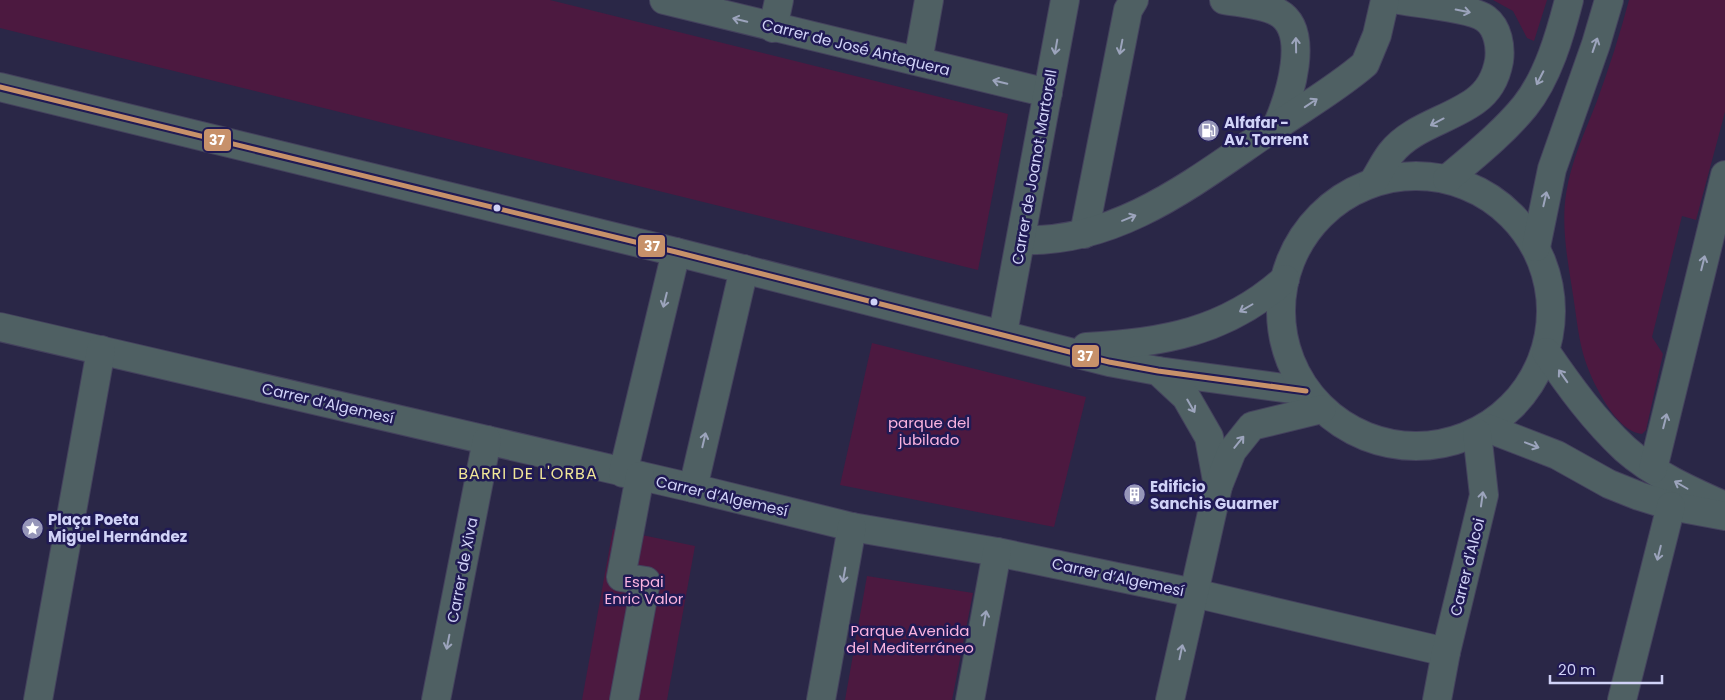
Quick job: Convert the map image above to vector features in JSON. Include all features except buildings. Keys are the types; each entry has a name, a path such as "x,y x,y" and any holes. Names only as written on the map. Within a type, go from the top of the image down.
{"street":[{"name":"Carrer de José Antequera","path":"664,0 1048,94"},
{"path":"774,28 779,0"},
{"path":"920,50 928,0"},
{"name":"Carrer de Joanot Martorell","path":"1003,333 1065,0"},
{"path":"1084,234 1128,10 1134,0"},
{"path":"1224,0 1277,11 1289,20 1296,34 1296,53 1288,93 1277,126"},
{"path":"1021,240 1054,240 1084,234 1138,214 1178,193 1365,64 1377,35 1385,0"},
{"path":"1373,182 1392,152 1416,133 1474,102 1489,89 1497,73 1500,50 1495,30 1486,18 1473,13 1398,0"},
{"path":"1447,179 1509,124 1526,104 1542,75 1562,25 1569,0"},
{"path":"1536,247 1552,169 1596,44 1609,0"},
{"path":"0,87 1003,333 1109,362 1314,400"},
{"path":"1410,175 1447,179 1483,193 1513,216 1536,247 1548,280 1551,316 1546,352 1527,388 1512,407 1482,430 1436,446 1395,446 1356,433 1314,400 1288,356 1280,318 1285,279 1303,237 1334,204 1373,182 1410,175"},
{"path":"1654,468 1725,175"},
{"path":"624,700 646,581 621,577 631,475 676,252"},
{"path":"693,488 744,269"},
{"path":"1063,349 1130,345 1163,340 1197,331 1220,322 1264,297 1285,279"},
{"name":"Carrer d’Algemesí","path":"0,327 693,488 852,527 997,552 1194,593 1446,652"},
{"path":"38,700 101,350"},
{"path":"1546,352 1581,403 1626,450 1691,490 1725,506"},
{"path":"1158,371 1186,397 1209,437 1218,486"},
{"path":"1170,700 1218,486 1232,451 1252,426 1314,400"},
{"path":"1482,430 1557,455 1609,484 1670,506 1725,516"},
{"name":"Carrer d'Alcoi","path":"1437,700 1446,652 1484,495 1482,430"},
{"name":"Carrer de Xiva","path":"436,700 487,440"},
{"path":"1622,700 1670,506"},
{"path":"820,700 852,527"},
{"path":"970,700 997,552"}],"green space":[{"path":"0,0 550,0 1008,114 978,270 0,28"},
{"path":"1493,0 1547,0 1534,41 1527,38 1513,11"},
{"path":"1629,0 1725,0 1725,112 1696,220 1682,216 1652,337 1663,354 1646,430 1642,434 1628,428 1615,417 1601,396 1583,354 1567,258 1564,219 1566,194 1571,170 1606,76"},
{"name":"parque del jubilado","path":"872,343 1086,397 1054,527 840,485"},
{"name":"Espai Enric Valor","path":"613,529 695,546 667,700 582,700"},
{"name":"Parque Avenida del Mediterráneo","path":"867,576 973,593 952,700 845,700"}],"transit line":[{"name":"37","path":"0,87 676,252 1109,362 1158,371 1306,391"}],"place":[{"name":"Alfafar - Av. Torrent","path":"1208,131"},
{"name":"Edificio Sanchis Guarner","path":"1134,495"},
{"name":"Plaça Poeta Miguel Hernández","path":"32,528"}],"district":[{"name":"BARRI DE L'ORBA","path":"528,473"}]}
